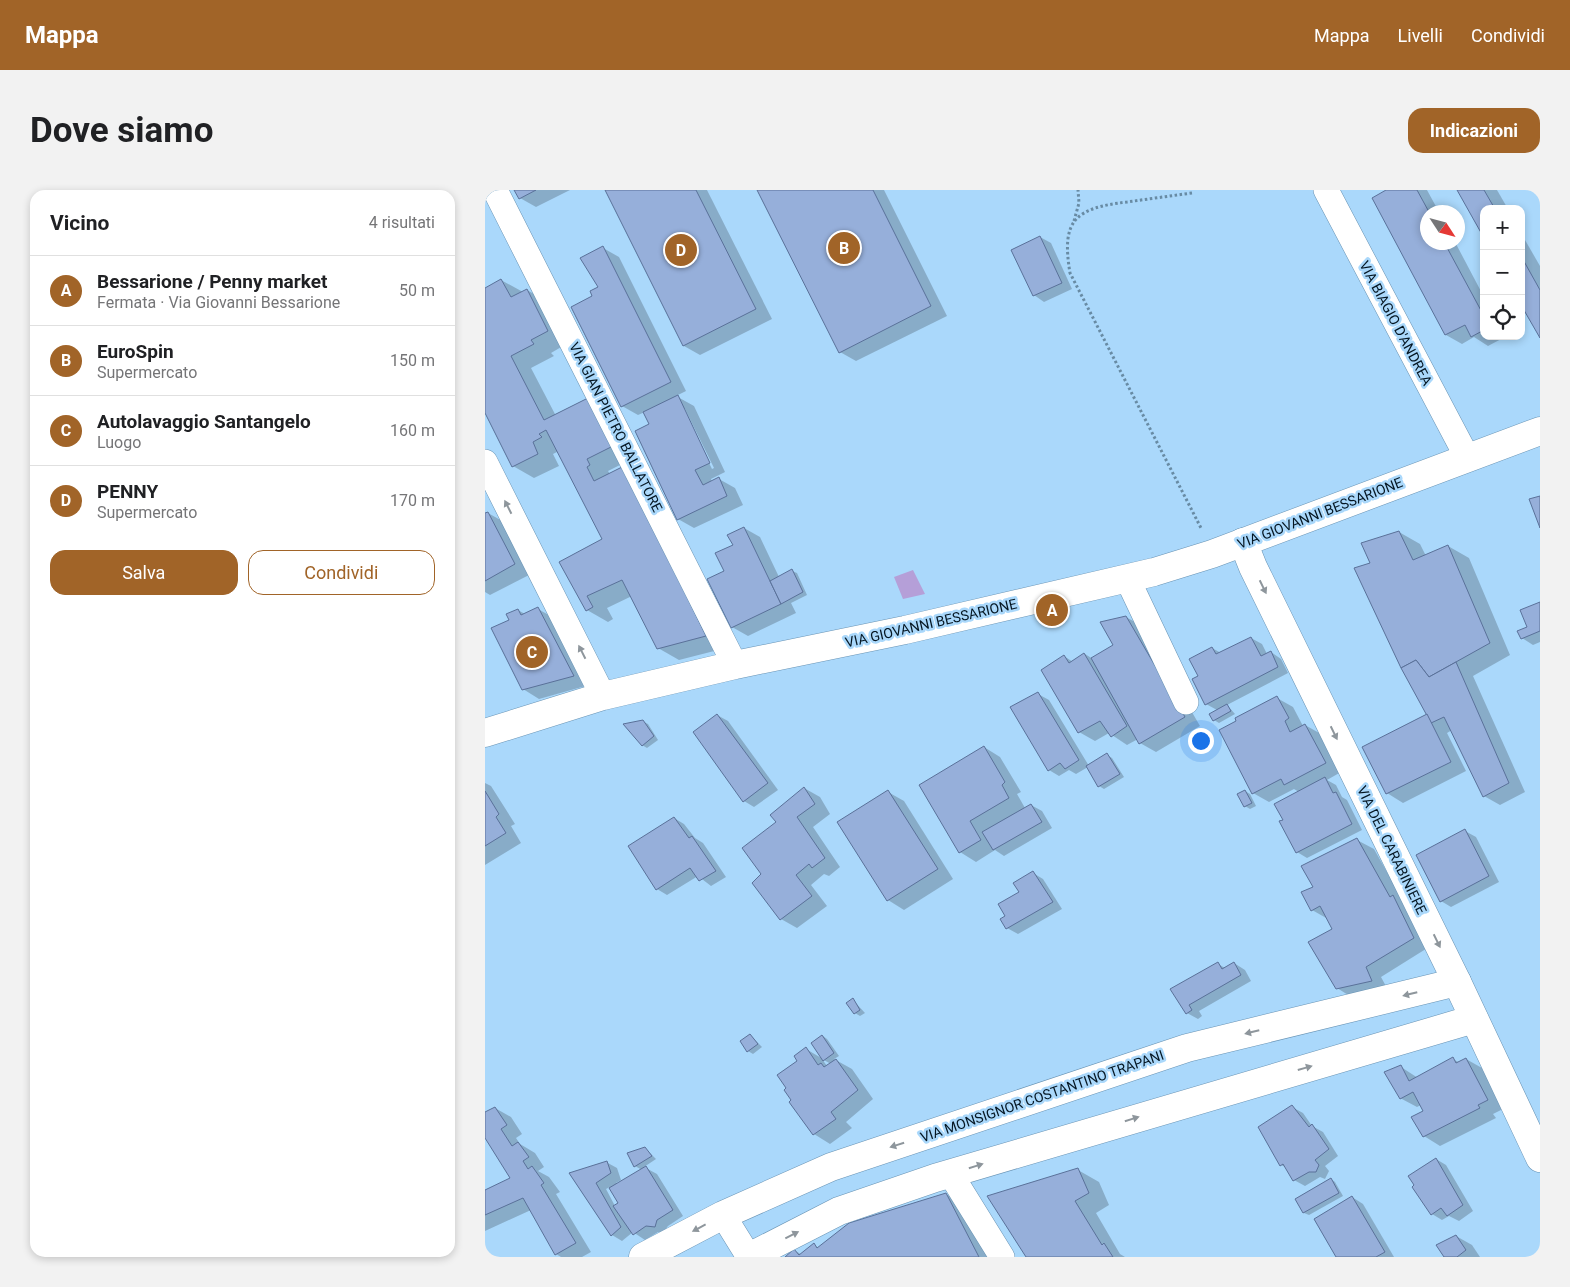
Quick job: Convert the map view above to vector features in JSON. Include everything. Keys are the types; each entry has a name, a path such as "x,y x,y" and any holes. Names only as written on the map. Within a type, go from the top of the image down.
{"street":[{"name":"VIA GIAN PIETRO BALLATORE","path":"495,190 735,665"},
{"name":"VIA BIAGIO D'ANDREA","path":"1326,190 1467,457"},
{"name":"VIA GIOVANNI BESSARIONE","path":"485,733 603,696 735,665 905,630 1127,578 1212,554 1540,430"},
{"path":"485,462 603,696"},
{"name":"VIA DEL CARABINIERE","path":"1243,542 1253,567 1457,982 1540,1158"},
{"path":"1127,578 1186,702"},
{"name":"VIA MONSIGNOR COSTANTINO TRAPANI","path":"643,1257 723,1215 831,1167 1187,1048 1457,982"},
{"path":"723,1215 749,1257 839,1211 950,1174 1474,1019"},
{"path":"950,1174 1002,1257"}],"path":[{"path":"1078,190 1079,203 1068,236 1066,250 1070,274 1212,554"},
{"path":"1074,222 1087,210 1105,204 1192,193"}],"shaded area":[{"path":"913,570 925,594 903,599 894,577"}],"building":[{"path":"514,190 536,190 519,199"},
{"path":"605,190 696,190 756,309 683,346"},
{"path":"757,190 873,190 931,306 839,353"},
{"path":"1386,190 1417,190 1425,205 1420,205 1420,250 1448,250 1480,309 1480,332 1471,337 1465,325 1445,335 1372,198"},
{"path":"1457,190 1484,190 1493,205 1480,205 1480,231"},
{"path":"1040,236 1062,283 1033,296 1011,250"},
{"path":"603,246 671,382 621,407 571,307 592,296 590,291 598,287 580,258"},
{"path":"1525,263 1540,290 1540,338 1525,312"},
{"path":"501,279 511,297 527,289 548,331 531,340 534,344 511,356 544,420 588,398 613,446 587,459 590,465 587,467 594,481 624,466 706,636 657,649 622,580 587,596 593,607 586,611 559,562 602,539 546,430 539,434 542,437 533,442 538,454 512,467 485,413 485,288"},
{"path":"678,395 710,463 695,470 703,485 719,477 727,496 677,520 635,431 649,424 643,412"},
{"path":"1540,496 1540,528 1529,499"},
{"path":"488,512 515,564 485,581 485,513"},
{"path":"744,527 781,604 731,628 707,579 724,571 715,553 733,545 727,535"},
{"path":"1399,531 1413,560 1448,545 1490,643 1429,677 1416,660 1401,668 1354,568 1370,563 1361,543"},
{"path":"792,569 803,592 781,604 770,581"},
{"path":"1540,602 1540,631 1521,639 1517,631 1527,627 1520,610"},
{"path":"538,607 574,676 522,690 491,628 509,620 506,614 518,609 521,615"},
{"path":"1126,616 1185,717 1139,744 1091,658 1113,645 1100,622"},
{"path":"1251,637 1261,656 1271,651 1278,667 1205,705 1192,679 1198,676 1189,659 1212,647 1216,654"},
{"path":"1084,653 1127,726 1111,737 1100,721 1078,733 1041,670 1064,655 1069,663"},
{"path":"1416,660 1429,677 1456,662 1509,783 1483,797 1444,717 1431,723 1401,668"},
{"path":"1038,692 1079,760 1065,769 1060,763 1048,771 1010,707"},
{"path":"1277,696 1289,718 1285,721 1290,732 1305,724 1326,763 1284,785 1281,779 1252,794 1219,730 1236,721 1235,718"},
{"path":"1227,704 1231,711 1213,721 1209,714"},
{"path":"717,714 768,783 743,802 693,732"},
{"path":"1427,714 1451,762 1386,794 1362,747"},
{"path":"643,720 654,736 642,746 623,724"},
{"path":"984,746 1005,782 1002,785 1009,798 970,821 981,840 959,853 919,785"},
{"path":"1107,753 1120,774 1098,787 1086,766"},
{"path":"1325,777 1333,793 1336,792 1352,824 1296,853 1279,821 1283,820 1274,804"},
{"path":"804,787 815,804 797,817 825,858 812,868 809,864 796,875 812,896 780,920 752,883 761,874 742,848 776,822 770,815"},
{"path":"888,790 938,869 887,901 837,822"},
{"path":"1245,790 1252,803 1244,807 1237,794"},
{"path":"485,791 499,814 496,817 506,833 485,846"},
{"path":"1031,804 1042,822 993,850 982,832"},
{"path":"674,817 689,838 692,836 716,871 699,881 690,868 656,890 628,846"},
{"path":"1465,829 1489,876 1440,902 1416,855"},
{"path":"1357,838 1390,897 1393,895 1414,938 1366,967 1372,981 1336,989 1308,942 1332,929 1320,906 1311,911 1301,892 1313,887 1301,866"},
{"path":"1033,871 1053,902 1006,929 1000,919 1005,916 998,904 1019,892 1013,883"},
{"path":"1218,962 1222,969 1234,962 1241,975 1189,1005 1192,1010 1186,1014 1170,989"},
{"path":"853,998 860,1010 854,1014 846,1003"},
{"path":"750,1034 758,1044 747,1052 740,1041"},
{"path":"822,1035 834,1053 823,1061 811,1043"},
{"path":"806,1047 818,1065 821,1063 824,1067 836,1059 858,1090 831,1112 836,1119 813,1135 789,1102 791,1100 784,1090 786,1088 777,1075 797,1061 794,1056"},
{"path":"1453,1057 1456,1063 1466,1058 1488,1100 1478,1105 1480,1108 1423,1137 1411,1117 1423,1111 1413,1092 1400,1099 1384,1072 1401,1065 1409,1081"},
{"path":"1292,1105 1309,1127 1312,1124 1329,1149 1315,1160 1319,1165 1316,1172 1309,1172 1293,1181 1283,1164 1280,1166 1258,1127"},
{"path":"495,1107 507,1125 501,1129 512,1146 518,1142 529,1157 523,1161 528,1169 532,1166 544,1183 541,1185 576,1243 555,1255 523,1198 485,1215 485,1190 510,1178 485,1138 485,1112"},
{"path":"645,1147 652,1156 634,1167 627,1153"},
{"path":"1436,1158 1463,1205 1447,1216 1441,1208 1431,1215 1412,1187 1414,1185 1408,1176"},
{"path":"607,1161 611,1173 596,1183 621,1227 611,1236 569,1173"},
{"path":"646,1166 673,1210 657,1220 655,1227 646,1226 633,1235 613,1206 618,1203 609,1188"},
{"path":"1078,1168 1089,1193 1075,1201 1102,1245 1104,1243 1113,1257 1026,1257 987,1196"},
{"path":"1331,1178 1339,1193 1303,1213 1295,1199"},
{"path":"946,1193 979,1257 785,1257 794,1249 799,1255 814,1243 817,1248 849,1223"},
{"path":"1352,1196 1385,1252 1376,1257 1336,1257 1314,1219"},
{"path":"1456,1235 1466,1250 1457,1257 1444,1257 1436,1245"}],"place":[{"name":"EuroSpin","path":"844,248"},
{"name":"PENNY","path":"681,250"},
{"name":"Bessarione / Penny market","path":"1052,610"},
{"name":"Autolavaggio Santangelo","path":"532,652"}]}
